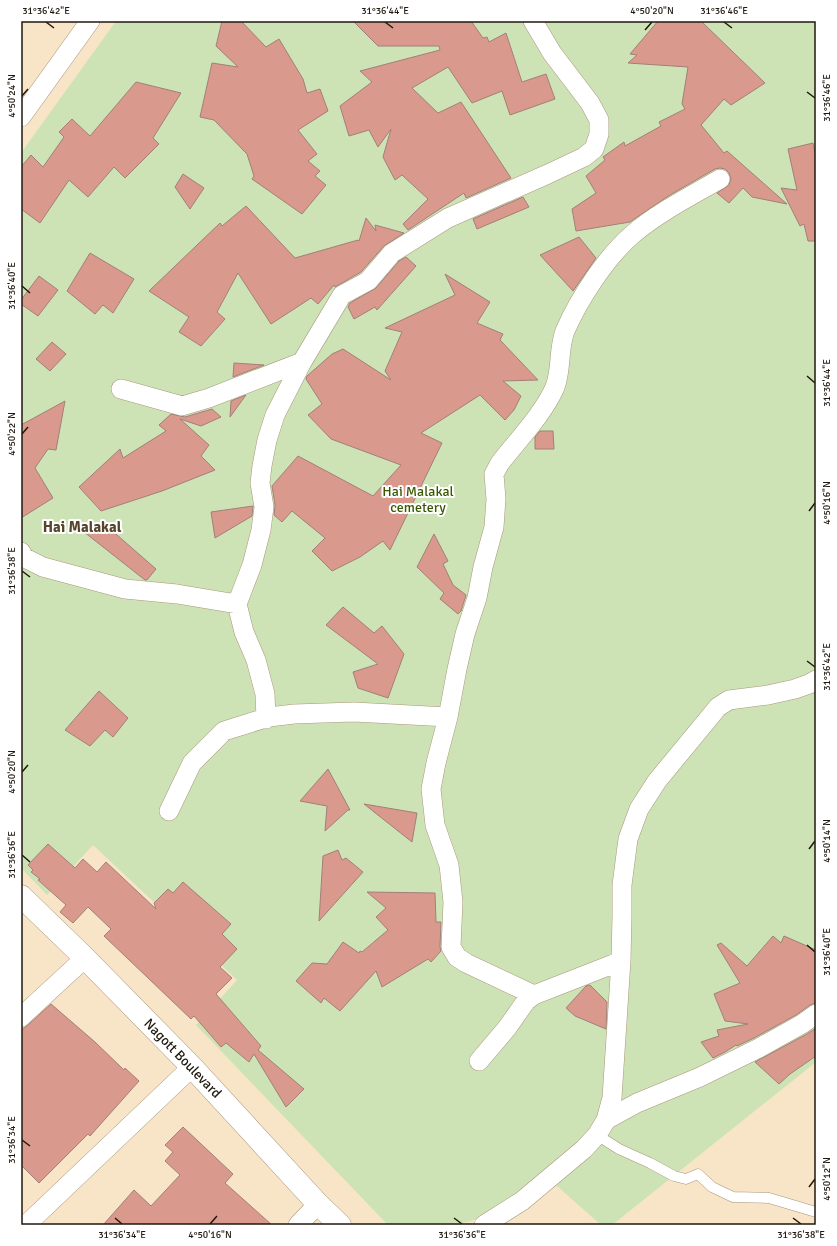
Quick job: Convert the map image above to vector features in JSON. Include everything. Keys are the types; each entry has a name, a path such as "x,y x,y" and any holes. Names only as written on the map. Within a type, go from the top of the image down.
{"street":[{"path":"21,117 90,21"},
{"path":"266,719 266,694 256,660 244,632 237,604 252,565 260,530 264,507 260,483 267,440 274,415 302,362 342,295 368,281 392,253 448,218 584,157 594,149 599,134 599,120 590,104 552,54 533,21"},
{"path":"534,995 466,963 457,957 451,947 453,935 452,894 449,866 436,825 431,790 436,763 448,717 456,669 465,634 477,598 483,567 494,527 496,500 494,474 500,463 546,405 555,387 560,367 560,347 565,332 574,312 600,271 632,235 650,221 720,179"},
{"path":"121,389 182,406 209,398 302,362"},
{"path":"21,552 23,557 43,567 125,589 177,594 237,604"},
{"path":"601,1128 612,1098 621,961 622,885 628,839 639,809 657,781 718,707 729,700 775,693 802,686 816,680"},
{"path":"169,811 192,763 224,731 266,719 294,714 354,712 448,717"},
{"name":"Nagott Boulevard","path":"21,896 85,958 192,1067 318,1204 340,1225"},
{"path":"21,1017 85,958"},
{"path":"479,1061 507,1028 526,1001 534,995 621,961"},
{"path":"484,1225 522,1201 584,1149 601,1128 637,1103 700,1077 759,1048 802,1024 816,1014"},
{"path":"26,1225 192,1067"},
{"path":"298,1225 318,1204"}],"lane":[{"path":"601,1128 619,1149 674,1176 686,1179 698,1174 712,1186 733,1197 769,1198 816,1212"}],"green space":[{"name":"Hai Malakal cemetery","path":"116,21 816,21 816,1062 612,1225 601,1225 557,1186 471,1221 451,1225 388,1225 196,1025 237,980 93,845 47,895 21,868 21,153"}],"building":[{"path":"222,21 241,21 266,47 279,39 303,79 307,93 320,89 328,111 298,130 317,154 308,161 320,171 315,176 326,185 302,214 252,179 254,176 247,154 214,120 200,117 212,63 238,67 216,46"},
{"path":"353,21 471,21 483,38 487,37 489,42 506,33 522,82 546,74 555,99 510,115 502,91 472,103 448,67 412,88 438,113 461,102 511,178 466,198 464,193 408,230 403,224 428,199 402,175 395,180 383,157 391,129 378,147 369,130 349,136 340,106 372,82 360,71 440,50 439,46 378,46"},
{"path":"658,21 701,21 765,83 731,105 724,99 701,125 724,153 727,151 787,204 752,197 743,188 729,203 717,193 729,185 731,179 729,173 725,169 720,168 715,169 670,195 630,222 576,231 572,209 596,193 586,176 605,160 603,157 624,142 625,146 661,126 659,122 685,109 682,104 688,67 628,63 637,55 630,54"},
{"path":"136,82 181,93 153,138 159,144 125,178 114,167 88,197 69,180 40,223 21,209 21,167 31,155 43,167 64,137 59,132 72,119 90,136"},
{"path":"813,143 816,158 816,241 808,241 804,224 800,226 781,188 797,190 788,149"},
{"path":"183,174 204,188 190,209 175,187"},
{"path":"523,197 529,207 477,229 473,219"},
{"path":"246,206 295,258 358,240 359,241 366,218 376,231 375,225 404,233 384,246 361,272 335,287 334,285 318,304 311,298 271,324 238,273 217,312 225,319 201,346 179,332 189,317 149,291 220,223 222,226"},
{"path":"579,237 596,258 573,291 540,255"},
{"path":"90,253 134,279 113,313 103,305 95,314 67,291"},
{"path":"406,257 416,266 377,310 375,307 354,319 348,307 350,303 376,288 399,261"},
{"path":"445,274 490,302 477,323 503,334 500,340 538,380 503,381 521,396 514,410 505,420 480,395 421,433 442,443 390,550 383,541 360,557 332,571 312,551 325,538 292,511 282,522 274,515 275,505 272,486 298,456 373,496 401,465 331,439 308,415 322,404 306,379 307,376 332,354 343,349 391,380 385,371 402,332 385,328 455,295"},
{"path":"39,276 58,290 38,316 21,304 21,300"},
{"path":"52,342 66,354 50,371 36,359"},
{"path":"234,363 264,365 233,377"},
{"path":"246,395 230,417 231,401"},
{"path":"65,401 56,450 48,449 35,468 53,498 21,518 21,425"},
{"path":"212,409 221,417 201,426 180,419 209,445 201,456 215,470 162,491 101,511 79,487 120,449 123,458 166,431 159,425 171,414 185,417"},
{"path":"540,431 553,431 554,449 535,449 535,437"},
{"path":"253,506 252,516 215,538 211,512"},
{"path":"109,528 156,569 147,580 145,580 84,532"},
{"path":"434,534 448,561 443,564 453,585 466,595 461,611 458,614 440,599 444,593 417,567"},
{"path":"343,607 374,633 382,626 404,654 388,698 358,688 353,672 378,664 326,625"},
{"path":"99,691 128,718 113,737 105,730 90,746 65,730"},
{"path":"328,769 350,810 348,810 325,831 327,806 300,801"},
{"path":"364,804 417,813 412,842"},
{"path":"48,844 75,868 83,859 97,872 106,862 156,909 154,903 168,889 173,893 183,882 231,924 222,934 237,949 220,967 232,978 216,994 261,1046 258,1050 304,1089 286,1107 254,1054 249,1062 226,1043 221,1047 194,1016 191,1019 104,936 111,929 88,907 73,923 60,912 66,905 38,880 40,879 31,872 33,870 28,865"},
{"path":"338,850 342,860 346,858 363,872 319,921 323,856"},
{"path":"367,892 435,893 436,922 441,922 441,951 431,962 428,959 382,987 376,971 340,1011 324,998 321,1003 296,981 312,963 327,964 343,942 359,953 388,930 376,917 386,908"},
{"path":"773,936 781,943 784,936 816,950 816,1003 810,1005 796,1015 754,1038 737,1046 736,1045 713,1058 701,1042 719,1036 717,1030 748,1024 725,1021 714,994 740,983 717,945 721,943 747,966"},
{"path":"590,985 607,1002 606,1029 575,1016 566,1008 586,986"},
{"path":"51,1004 95,1042 124,1070 125,1068 139,1081 90,1136 88,1134 39,1183 21,1165 21,1030"},
{"path":"816,1028 816,1056 790,1074 779,1084 755,1062 807,1034"},
{"path":"183,1127 233,1174 225,1183 272,1225 103,1225 134,1190 151,1206 180,1175 165,1161 173,1152 165,1145"}],"district":[{"name":"Hai Malakal","path":"82,527"}]}
